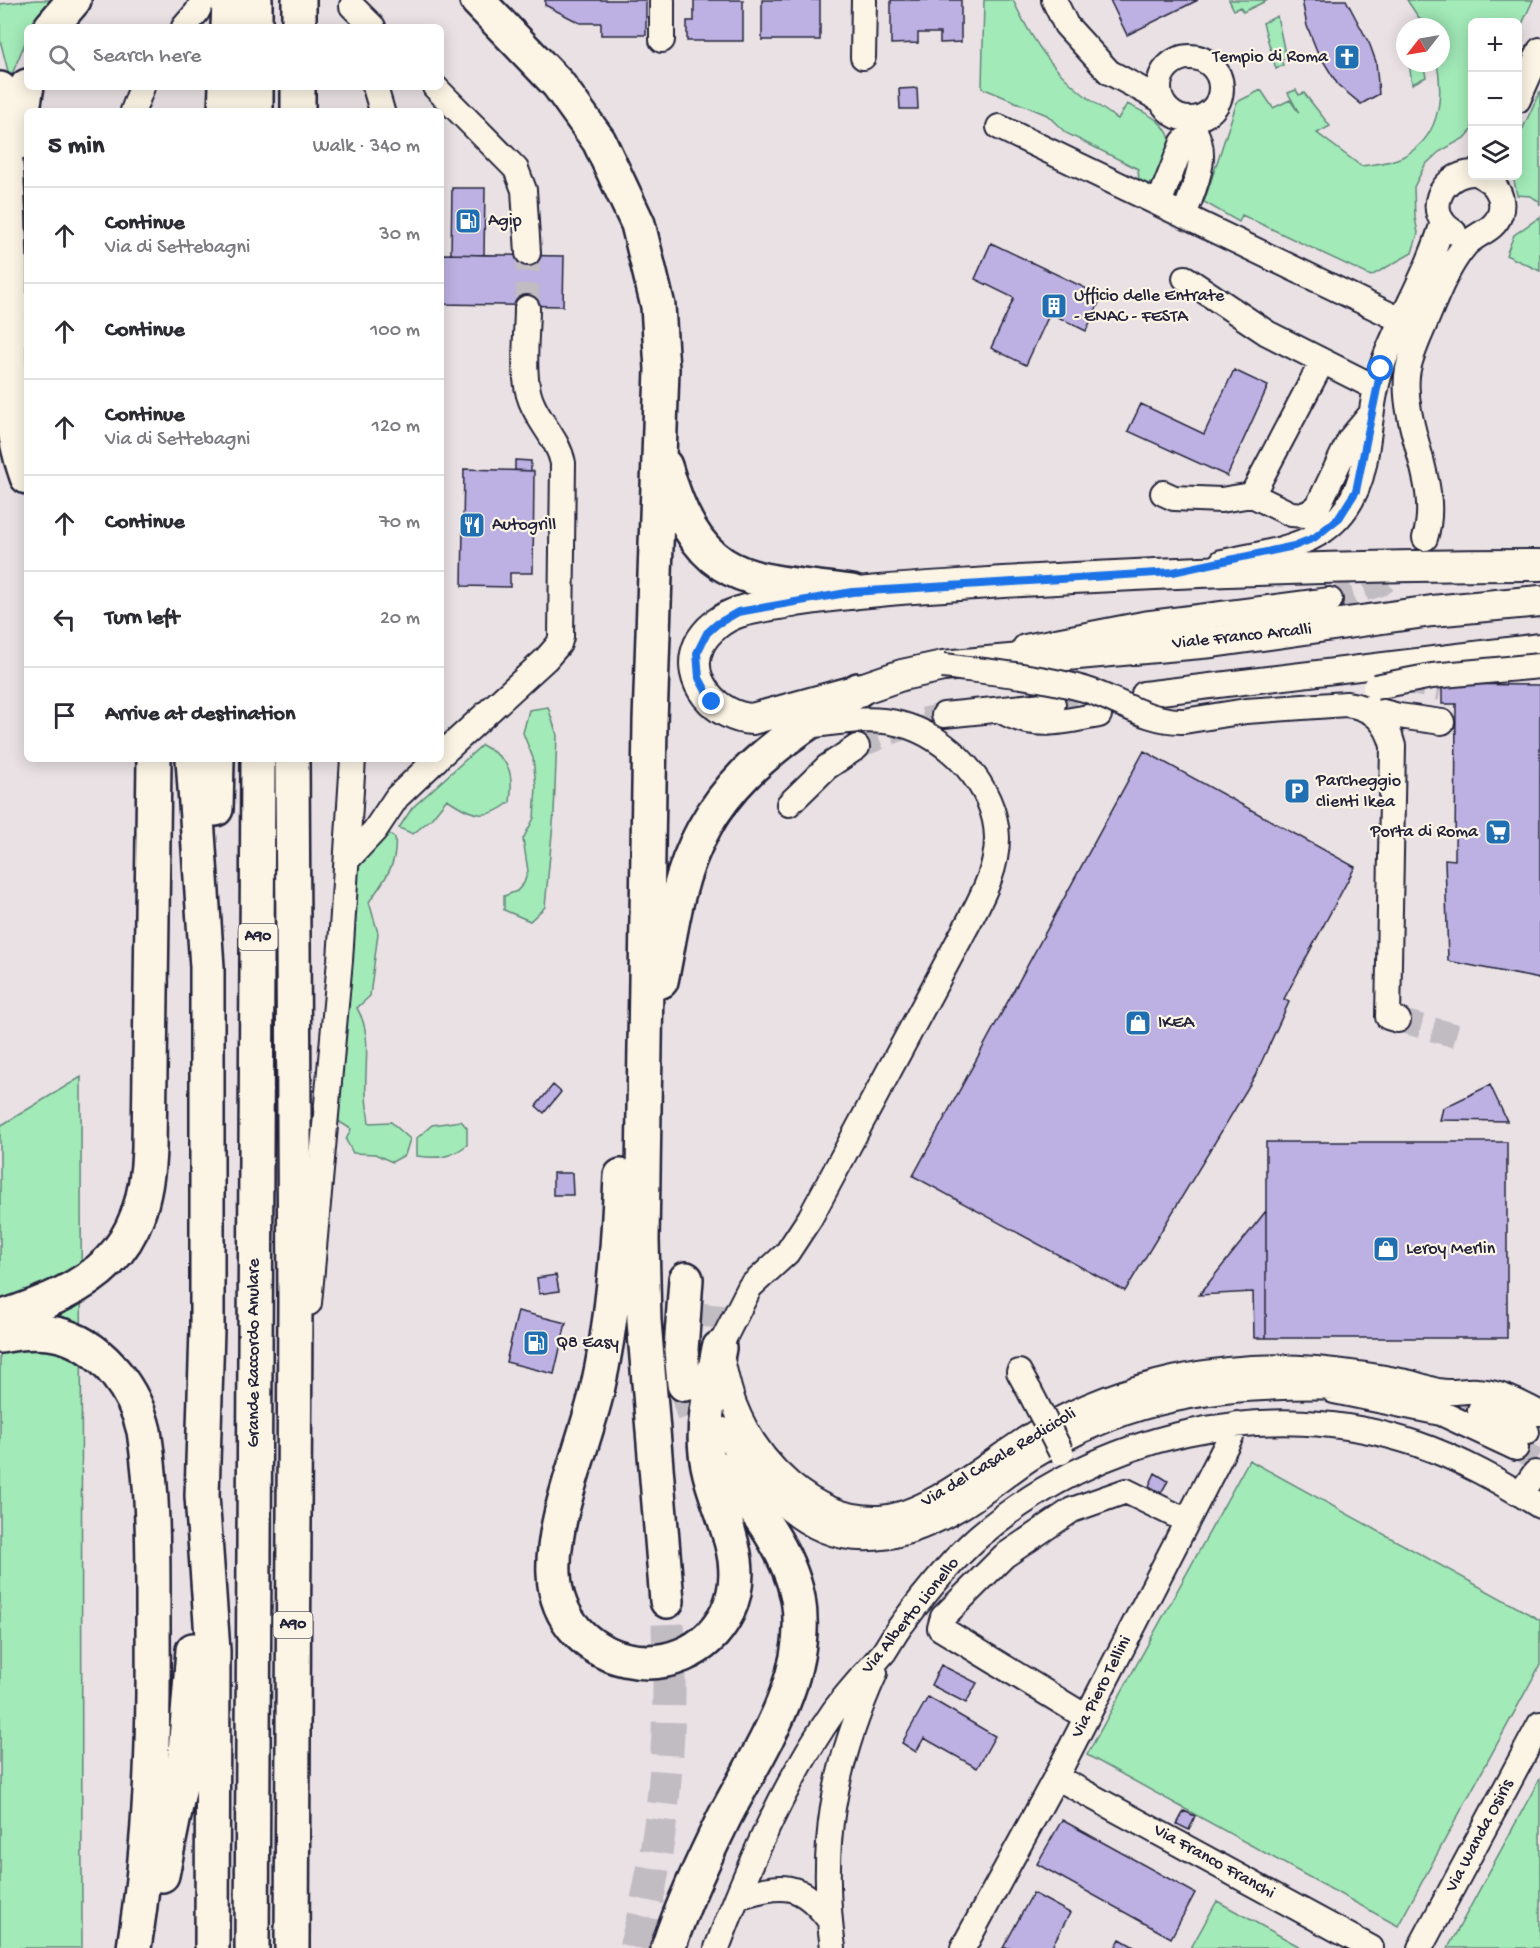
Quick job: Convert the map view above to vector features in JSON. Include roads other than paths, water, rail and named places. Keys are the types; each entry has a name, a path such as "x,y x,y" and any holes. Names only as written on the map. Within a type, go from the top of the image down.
{"highway":[{"path":"54,24 74,0"},
{"path":"228,24 229,0"},
{"path":"255,0 255,24"},
{"path":"298,24 299,0"},
{"path":"451,0 548,73"},
{"path":"477,0 548,73 577,107 603,148 632,208 643,240 656,295 660,338 650,722 642,1240 644,1310 667,1601"},
{"path":"0,89 9,219 11,394 14,432 24,467"},
{"path":"9,219 16,145 26,90"},
{"path":"225,108 226,90"},
{"path":"256,90 256,108"},
{"path":"298,90 298,108"},
{"path":"658,446 670,484 686,521 704,548 720,565 737,574 755,579 852,592"},
{"path":"646,1060 678,895 702,831 722,798 748,770 802,726 858,690"},
{"path":"650,722 626,1080 618,1245 611,1310 597,1394 559,1526 554,1555 555,1589 564,1615 583,1639 610,1655 636,1662 656,1662 673,1657 709,1637 728,1611 735,1586 734,1550 710,1477 706,1451 706,1425 719,1348"},
{"path":"0,1318 72,1289 104,1268 132,1233 143,1204 149,1149 154,762"},
{"path":"143,1948 169,1846 184,1766 202,1496 207,1329 207,967 193,762"},
{"path":"207,967 214,879 217,762"},
{"name":"Grande Raccordo Anulare","path":"252,1948 258,762"},
{"name":"A90","path":"292,762 295,1301 292,1948"},
{"path":"684,1384 681,1350 686,1279"},
{"path":"0,1336 51,1334 78,1343 99,1358 121,1381 137,1408 144,1431 153,1581 153,1742 149,1836 134,1948"},
{"path":"668,1948 702,1864 786,1694 799,1641 798,1600 788,1567 756,1510 724,1469"},
{"path":"202,1496 213,1651 212,1948"}],"main road":[{"path":"1173,572 1540,565"},
{"name":"Viale Franco Arcalli","path":"1173,572 852,592 732,614 707,633 698,647 696,663 702,688 710,700 723,711 744,718 762,717 902,675 943,666 1233,640 1432,611 1540,601"}],"street":[{"path":"187,24 197,12 203,0"},
{"path":"662,0 663,40"},
{"path":"863,57 864,0"},
{"path":"1054,0 1066,25 1108,72 1161,100 1173,114 1196,124"},
{"path":"353,11 369,24"},
{"path":"1522,91 1540,50"},
{"path":"1160,203 1183,142 1196,124 1214,109 1222,93 1219,76 1208,62 1191,56 1174,61 1167,66 1159,82 1161,100"},
{"path":"135,108 141,90"},
{"path":"376,90 380,108"},
{"path":"438,90 516,169 524,190 528,253"},
{"path":"1184,216 1203,154 1196,124"},
{"path":"999,127 1403,321"},
{"path":"1173,572 1294,546 1319,535 1339,518 1352,499 1361,475 1376,388 1403,321 1432,259 1443,222 1438,203 1445,184 1462,174 1468,173"},
{"path":"1425,538 1429,520 1428,493 1407,395 1408,367 1444,282 1463,248 1476,236 1494,225 1501,207 1496,188 1487,180"},
{"path":"1443,222 1458,234 1476,236"},
{"path":"1185,278 1267,333 1376,388"},
{"path":"444,752 553,652 561,637 563,463 558,443 536,411 527,387 527,308"},
{"path":"1252,495 1322,362"},
{"path":"1163,494 1174,498 1221,500 1252,495 1291,514 1306,515 1318,506 1350,439 1371,414"},
{"path":"943,666 1143,624 1330,600"},
{"path":"1370,674 1364,672 1144,698 1540,646"},
{"path":"943,666 1056,682 1104,696 1137,712 1168,721 1184,721 1247,711 1432,676 1540,666"},
{"path":"944,715 1053,704"},
{"path":"1247,711 1331,705 1360,706 1399,716 1442,722"},
{"path":"1360,706 1383,721 1394,746 1389,988 1393,1018"},
{"path":"999,710 1013,717 1047,725 1099,715"},
{"path":"719,1348 750,1287 787,1253 810,1218 992,876 997,839 993,813 981,787 957,755 931,738 902,724 875,720 802,726"},
{"path":"789,804 827,766 857,747"},
{"path":"294,1508 317,1198 348,859 353,762"},
{"path":"348,859 375,830 397,797 434,762"},
{"name":"Via del Casale Redicicoli","path":"719,1348 736,1410 753,1441 773,1467 816,1503 844,1515 896,1516 933,1500 1013,1446 1085,1406 1117,1395 1201,1373 1257,1367 1315,1369 1405,1382 1446,1392 1479,1391 1508,1398 1528,1431"},
{"path":"1025,1382 1073,1473"},
{"path":"1311,1387 1528,1431"},
{"path":"723,1430 768,1489 806,1522 826,1532 857,1538 890,1538 921,1528 961,1507 1053,1445 1120,1414 1187,1396 1238,1389 1365,1387"},
{"path":"1480,1410 1528,1431"},
{"name":"Via Alberto Lionello","path":"717,1948 760,1844 815,1741 842,1699 885,1649 921,1598 972,1543 1020,1504 1073,1473 1128,1449 1183,1433 1237,1424 1315,1424 1400,1439 1449,1457 1530,1500"},
{"name":"Via Piero Tellini","path":"963,1948 1056,1777 1237,1424"},
{"path":"1530,1500 1535,1473"},
{"path":"1086,1717 940,1628 943,1617 1004,1556 1072,1510 1126,1491 1187,1521"},
{"path":"833,1948 827,1847 836,1786 860,1707 885,1649"},
{"name":"Via Wanda Osiris","path":"1420,1948 1540,1724"},
{"name":"Via Franco Franchi","path":"1056,1777 1371,1948"},
{"path":"737,1897 771,1887 789,1887 810,1897 830,1921"}],"tunnel":[{"path":"527,308 528,253"},
{"path":"1330,600 1381,584 1412,562"},
{"path":"1402,681 1441,689"},
{"path":"1053,704 1116,697"},
{"path":"857,747 922,720 944,715"},
{"path":"1398,1020 1461,1037"},
{"path":"709,1364 717,1294"},
{"path":"684,1384 695,1422 711,1450"},
{"path":"1428,1396 1480,1410"},
{"path":"1516,1448 1540,1462"},
{"path":"635,1948 654,1863 665,1776 669,1689 667,1601"}],"place":[{"name":"Tempio di Roma","path":"1347,57"},
{"name":"Agip","path":"468,221"},
{"name":"Ufficio delle Entrate - ENAC - FESTA","path":"1054,306"},
{"name":"Autogrill","path":"472,525"},
{"name":"Parcheggio clienti Ikea","path":"1297,791"},
{"name":"Porta di Roma","path":"1498,832"},
{"name":"IKEA","path":"1138,1023"},
{"name":"Leroy Merlin","path":"1386,1249"},
{"name":"Q8 Easy","path":"536,1343"}]}
